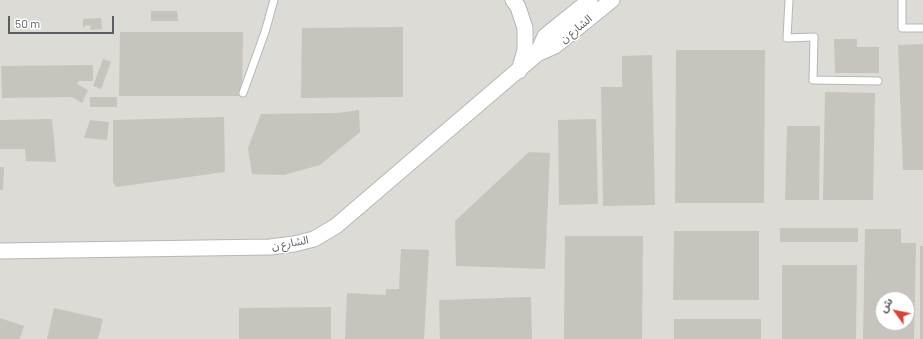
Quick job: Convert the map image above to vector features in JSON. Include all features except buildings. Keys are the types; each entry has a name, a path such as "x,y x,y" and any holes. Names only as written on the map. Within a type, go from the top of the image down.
{"street":[{"path":"513,0 518,7 525,28 525,50 519,71"},
{"name":"الشارع ن","path":"537,54 545,36 590,0"},
{"name":"الشارع ن","path":"0,251 270,247 294,244 314,239 336,226 519,71 537,54 555,46 612,0"}],"lane":[{"path":"242,93 265,32 274,0"},
{"path":"789,0 787,38 814,37 813,80 878,81"},
{"path":"902,0 902,28 923,28"}],"shaded area":[{"path":"0,0 923,0 923,339 0,339"}]}
